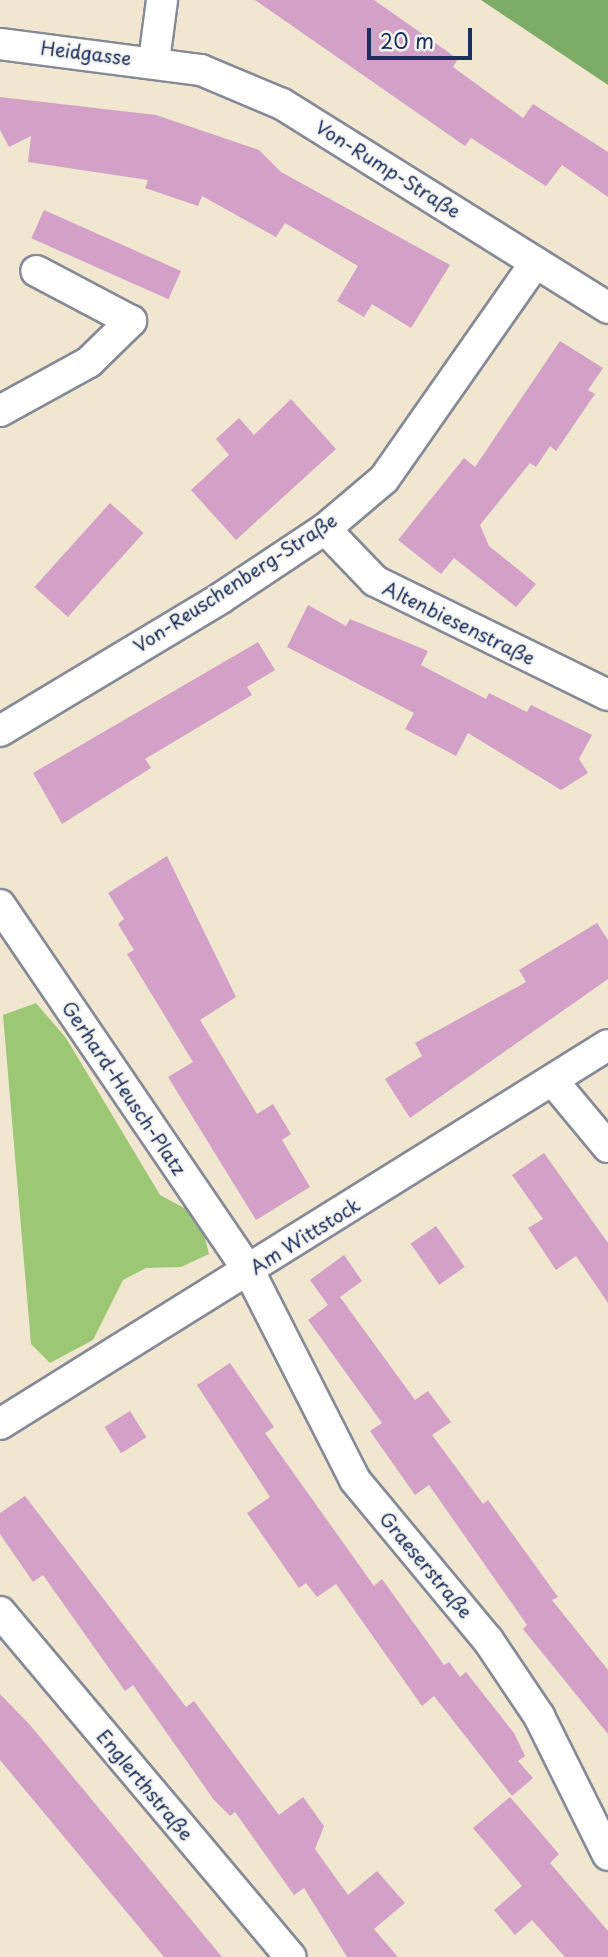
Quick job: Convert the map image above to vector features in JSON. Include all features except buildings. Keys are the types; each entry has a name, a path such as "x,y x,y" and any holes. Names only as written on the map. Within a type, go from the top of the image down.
{"street":[{"name":"Heidgasse","path":"0,44 153,61 162,0"},
{"name":"Von-Rump-Straße","path":"153,61 201,70 282,104 608,308"},
{"name":"Von-Reuschenberg-Straße","path":"0,731 325,528 383,479 535,263"},
{"path":"0,411 89,362 131,321 36,271"},
{"name":"Altenbiesenstraße","path":"325,528 375,581 608,695"},
{"name":"Gerhard-Heusch-Platz","path":"0,905 249,1271"},
{"name":"Am Wittstock","path":"0,1423 249,1271 608,1045"},
{"path":"553,1081 608,1147"},
{"name":"Graeserstraße","path":"249,1271 355,1480 510,1672 539,1716 608,1856"},
{"name":"Englerthstraße","path":"0,1612 291,1957"}],"green space":[{"path":"481,0 608,0 608,85"},
{"path":"36,1003 66,1038 160,1195 199,1216 209,1254 181,1267 146,1268 123,1280 93,1340 50,1363 31,1344 3,1015"}]}
